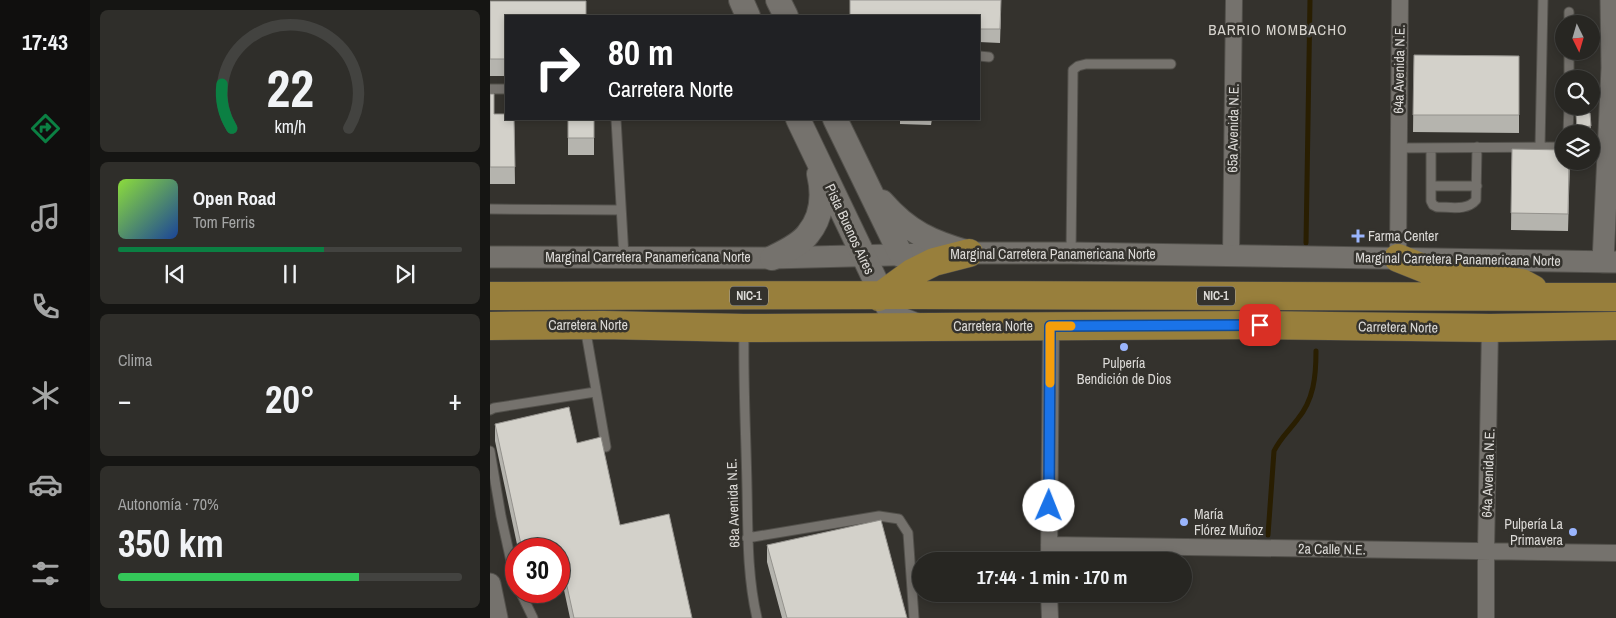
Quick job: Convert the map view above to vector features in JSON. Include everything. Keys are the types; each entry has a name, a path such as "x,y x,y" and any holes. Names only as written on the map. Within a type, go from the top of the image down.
{"highway":[{"path":"594,325 689,306 859,304 882,296 912,273 934,262 969,253"},
{"path":"882,296 893,283 898,272 901,255"},
{"path":"1398,258 1428,270 1522,283 1549,298"},
{"name":"Carretera Norte","path":"490,296 1616,298"},
{"name":"Carretera Norte","path":"490,326 594,325 744,328 1260,325 1490,328 1616,326"}],"main road":[{"path":"740,0 748,15"},
{"path":"778,0 786,15"},
{"name":"Pista Buenos Aires","path":"798,120 889,309 900,319 918,326"},
{"path":"835,120 901,255"},
{"path":"772,258 808,235 820,214 822,188 814,153"},
{"path":"867,184 887,208 905,225 925,238 969,253"}],"street":[{"name":"65a Avenida N.E.","path":"1231,255 1234,0"},
{"name":"64a Avenida N.E.","path":"1398,258 1400,0"},
{"path":"1600,142 1612,68 1611,0"},
{"path":"1600,158 1610,262"},
{"name":"Marginal Carretera Panamericana Norte","path":"490,257 772,258 969,253 1071,253 1610,262"},
{"path":"1049,552 1050,326"},
{"name":"64a Avenida N.E.","path":"1486,618 1490,328"},
{"name":"2a Calle N.E.","path":"1103,552 1266,549 1616,553"},
{"path":"490,584 498,618"},
{"path":"1049,602 1050,618"}],"lane":[{"path":"1540,147 1543,0"},
{"path":"980,56 989,57"},
{"path":"1071,253 1073,70 1078,66 1086,64 1171,64"},
{"path":"490,89 505,89"},
{"path":"616,120 624,258"},
{"path":"1431,148 1431,201 1433,206 1466,207 1472,205 1476,200 1478,147"},
{"path":"1399,148 1555,147"},
{"path":"1431,186 1476,186"},
{"path":"490,210 621,210"},
{"path":"594,325 595,392 606,448"},
{"name":"68a Avenida N.E.","path":"744,328 743,387 747,538 757,618"},
{"path":"490,410 595,392"},
{"path":"490,452 506,538"},
{"path":"747,538 879,516 899,519 908,533 914,618"},
{"path":"526,603 533,618"}],"building":[{"path":"850,0 1001,0 1000,29 980,29 980,15 850,15"},
{"path":"490,1 586,1 586,15 505,15 505,59 490,59"},
{"path":"1414,55 1519,56 1519,115 1413,115"},
{"path":"490,94 494,94 494,114 505,114 505,120 514,120 515,167 490,167"},
{"path":"1576,115 1590,115 1591,125 1577,125"},
{"path":"568,120 594,120 594,138 568,138"},
{"path":"1512,149 1555,150 1555,170 1569,170 1568,214 1511,213"},
{"path":"569,407 577,443 601,437 620,525 669,514 692,618 574,618 570,600 570,538 520,538 495,424"},
{"path":"881,520 907,618 787,618 767,545"}],"waterway":[{"path":"1306,243 1310,0"},
{"path":"1268,535 1274,451 1307,404 1313,387 1316,351"}],"slow traffic":[{"path":"1050,383 1050,326 1071,326"}],"place":[{"name":"Farma Center","path":"1358,236"},
{"name":"Pulpería Bendición de Dios","path":"1124,347"},
{"name":"María Flórez Muñoz","path":"1184,522"},
{"name":"Pulpería La Primavera","path":"1573,532"}],"district":[{"name":"BARRIO MOMBACHO","path":"1278,29"}],"route":[{"path":"1049,506 1050,326 1260,325"}]}
